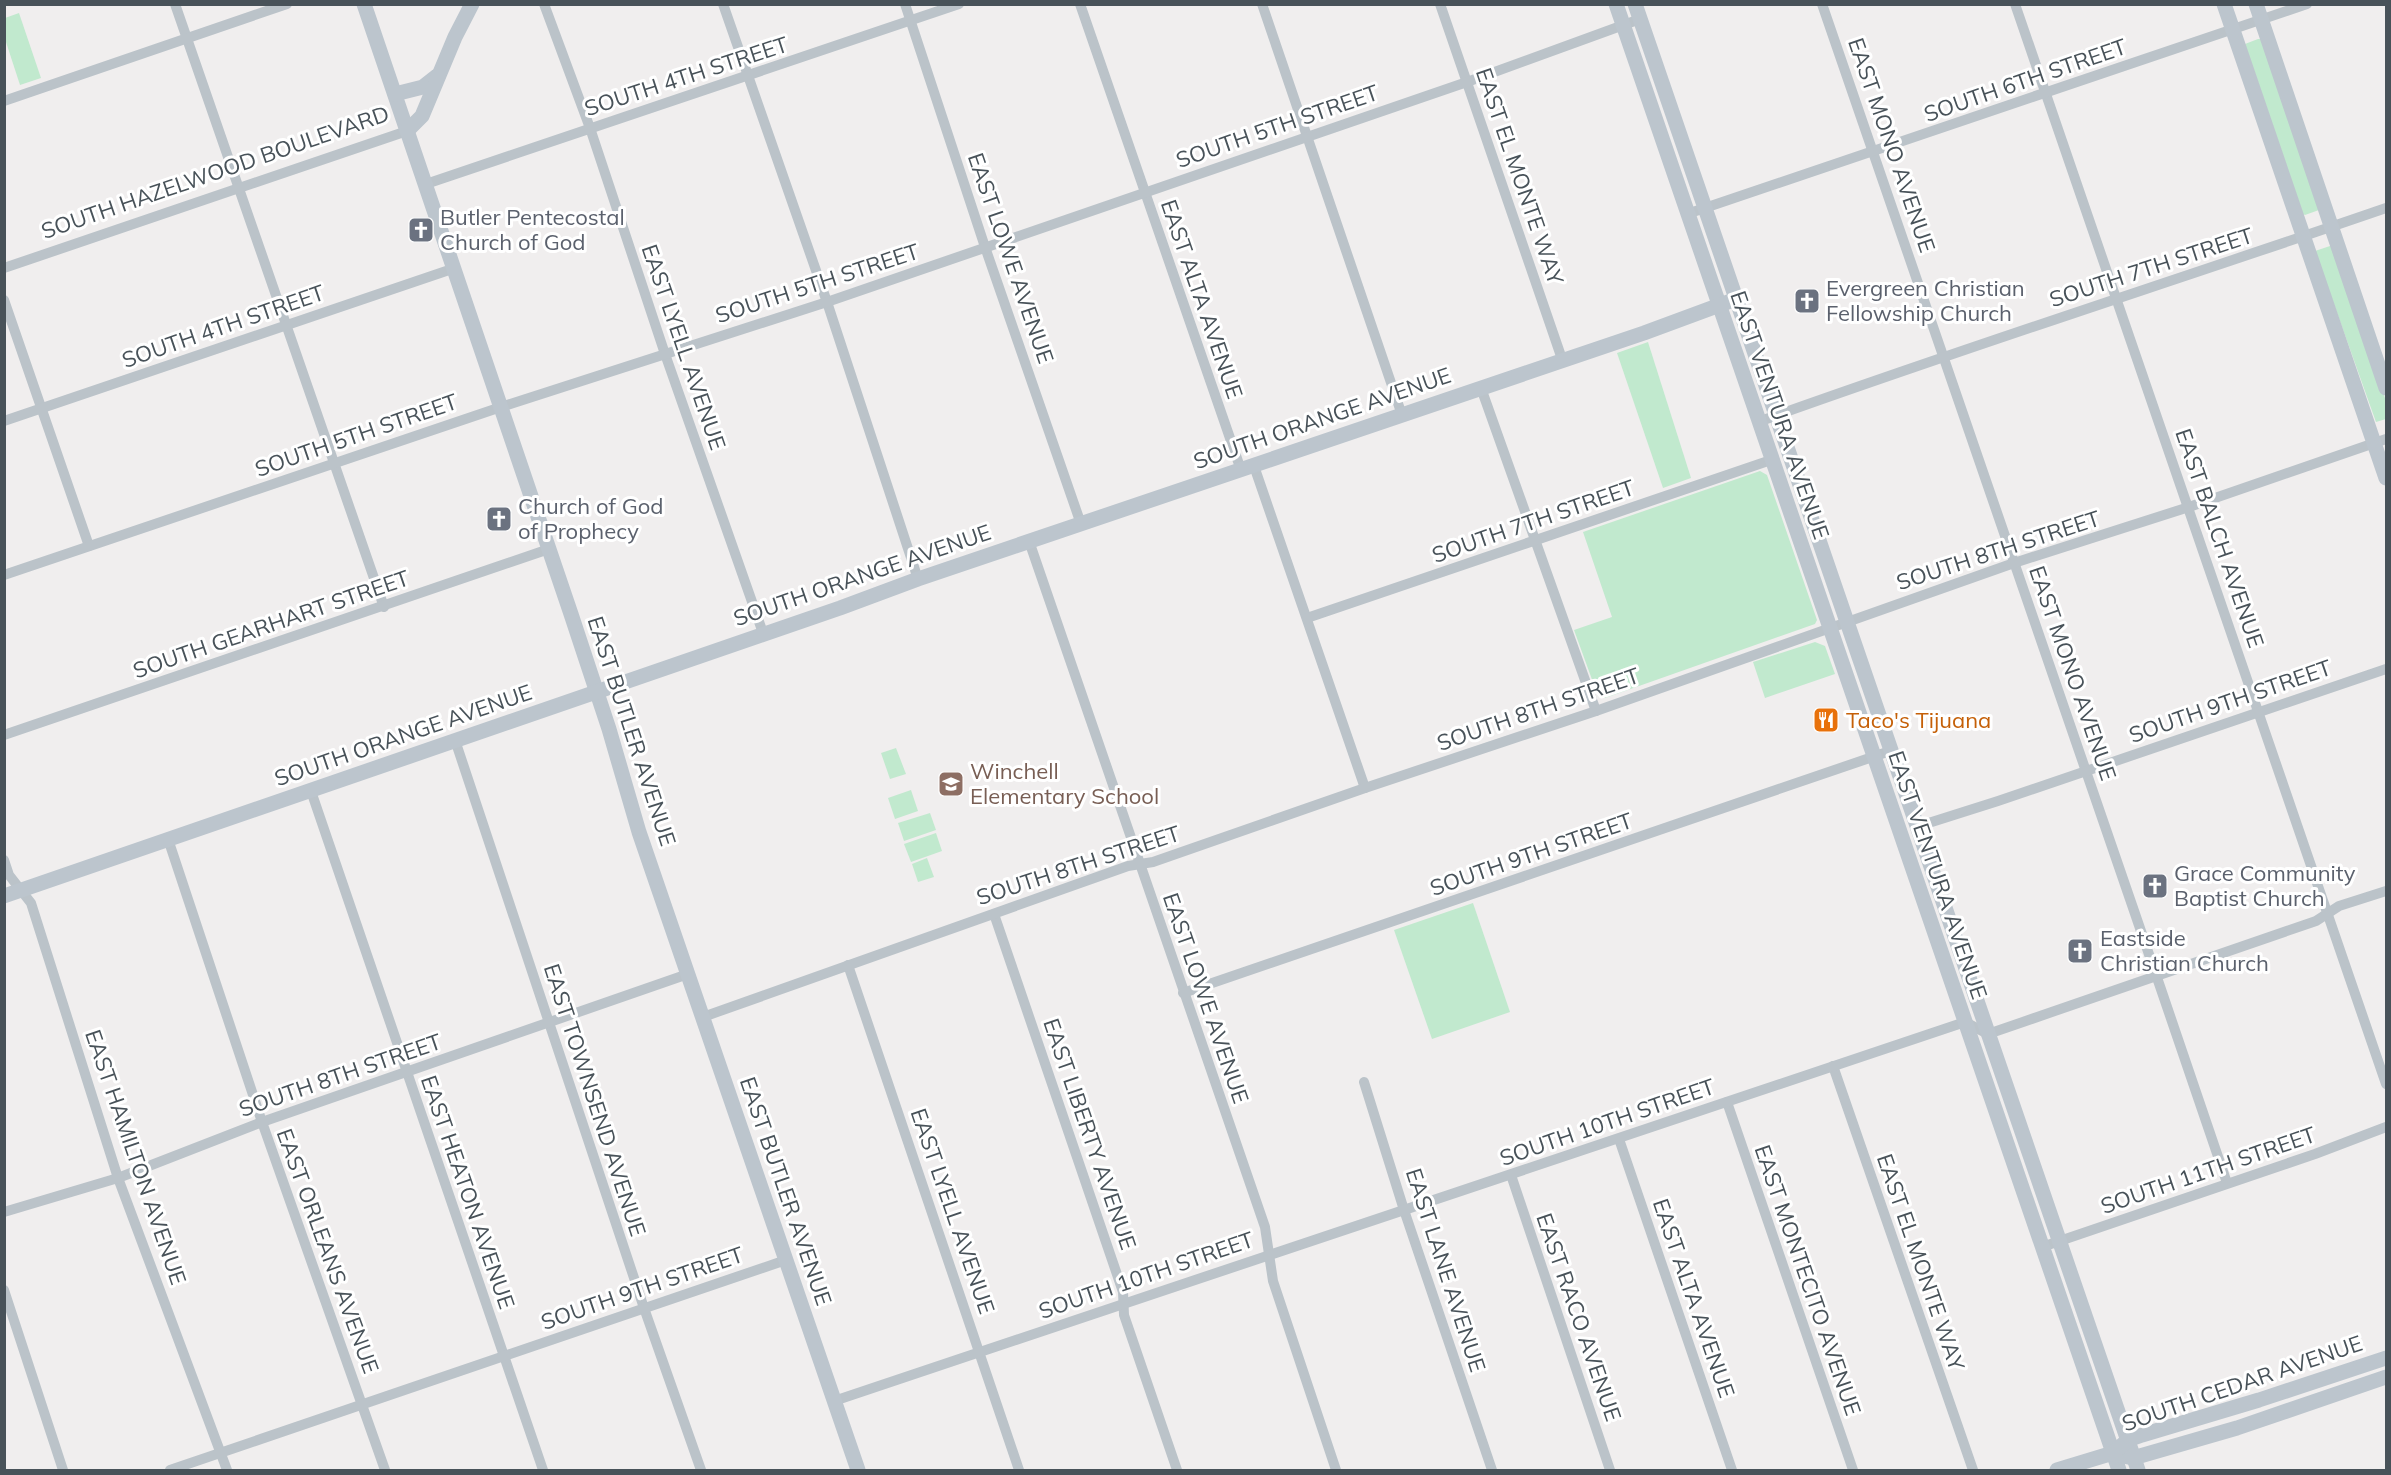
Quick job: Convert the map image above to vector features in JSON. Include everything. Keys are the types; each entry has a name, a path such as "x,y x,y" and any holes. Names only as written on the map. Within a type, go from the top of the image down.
{"street":[{"path":"175,4 384,607"},
{"path":"4,101 287,4"},
{"name":"EAST BUTLER AVENUE","path":"364,4 597,691 639,832 858,1470"},
{"name":"SOUTH HAZELWOOD BOULEVARD","path":"4,268 407,131 422,116 437,76 472,4"},
{"name":"EAST LYELL AVENUE","path":"544,4 590,128 665,354 763,633"},
{"path":"723,4 827,302 918,579"},
{"name":"EAST LOWE AVENUE","path":"905,4 985,247 1081,524"},
{"name":"SOUTH 4TH STREET","path":"426,184 912,22 959,4"},
{"name":"EAST ALTA AVENUE","path":"1080,4 1144,191 1307,618 1365,788"},
{"path":"1262,4 1402,415"},
{"name":"EAST EL MONTE WAY","path":"1440,4 1562,359"},
{"name":"EAST MONO AVENUE","path":"1822,4 1945,355 2227,1183"},
{"name":"EAST BALCH AVENUE","path":"2015,4 2386,1084"},
{"path":"2224,4 2304,237 2380,441 2386,478"},
{"path":"2256,4 2386,388"},
{"name":"SOUTH 6TH STREET","path":"1687,214 2307,4"},
{"name":"EAST VENTURA AVENUE","path":"1619,5 1623,25 1687,214 2119,1470"},
{"name":"SOUTH 5TH STREET","path":"4,575 501,407 827,302 1144,191 1467,82 1623,25 1637,12"},
{"name":"EAST VENTURA AVENUE","path":"1637,12 2135,1464"},
{"path":"394,94 423,87 437,76"},
{"name":"SOUTH 7TH STREET","path":"1758,422 1945,355 2386,208"},
{"name":"SOUTH 4TH STREET","path":"4,421 454,267"},
{"name":"SOUTH ORANGE AVENUE","path":"4,896 918,579 1719,307 1736,299"},
{"path":"4,300 89,546"},
{"path":"1481,388 1596,711"},
{"name":"SOUTH 8TH STREET","path":"703,1017 1128,866 1152,862 1596,711 2014,563 2189,507 2380,441"},
{"name":"SOUTH 7TH STREET","path":"1307,618 1771,460"},
{"name":"EAST LOWE AVENUE","path":"1029,541 1265,1227 1273,1281 1281,1310 1336,1470"},
{"name":"SOUTH GEARHART STREET","path":"4,735 549,549"},
{"name":"SOUTH 9TH STREET","path":"1916,827 2386,669"},
{"name":"EAST TOWNSEND AVENUE","path":"455,740 644,1308 701,1470"},
{"name":"SOUTH 9TH STREET","path":"1183,993 1890,751"},
{"name":"EAST HEATON AVENUE","path":"310,791 543,1470"},
{"name":"EAST ORLEANS AVENUE","path":"168,838 262,1122 385,1470"},
{"name":"EAST HAMILTON AVENUE","path":"4,860 9,875 31,903 118,1179 227,1470"},
{"path":"1965,1022 1988,1034 2316,921 2339,906 2386,891"},
{"name":"EAST LIBERTY AVENUE","path":"994,914 1123,1292 1124,1315 1177,1470"},
{"name":"EAST LYELL AVENUE","path":"848,965 1019,1470"},
{"name":"SOUTH 8TH STREET","path":"4,1212 118,1179 262,1122 688,974"},
{"name":"SOUTH 10TH STREET","path":"834,1401 1965,1022"},
{"name":"EAST EL MONTE WAY","path":"1833,1066 1972,1470"},
{"name":"EAST LANE AVENUE","path":"1364,1082 1404,1210 1492,1470"},
{"name":"EAST MONTECITO AVENUE","path":"1726,1102 1852,1470"},
{"name":"SOUTH 11TH STREET","path":"2042,1247 2386,1127"},
{"name":"EAST ALTA AVENUE","path":"1619,1139 1732,1470"},
{"name":"EAST RACO AVENUE","path":"1511,1175 1610,1470"},
{"name":"SOUTH 9TH STREET","path":"170,1470 786,1260"},
{"path":"4,1290 63,1470"},
{"name":"SOUTH CEDAR AVENUE","path":"2056,1470 2113,1454 2128,1440 2386,1358"},
{"name":"SOUTH CEDAR AVENUE","path":"2113,1454 2135,1464 2386,1377"}],"green space":[{"path":"19,13 41,78 20,85 5,39 5,18"},
{"path":"2261,39 2319,210 2305,215 2245,44"},
{"path":"2330,246 2334,247 2386,401 2386,419 2376,422 2315,251"},
{"path":"1648,342 1691,478 1663,488 1617,353"},
{"path":"1760,471 1767,475 1817,620 1815,624 1605,698 1598,696 1574,630 1612,617 1583,532"},
{"path":"1815,642 1825,646 1835,674 1765,698 1753,662"},
{"path":"896,748 906,774 890,779 881,753"},
{"path":"911,790 918,811 895,819 888,798"},
{"path":"930,813 936,830 904,841 898,823"},
{"path":"936,833 942,851 911,862 904,844"},
{"path":"927,858 934,877 918,882 912,864"},
{"path":"1473,903 1510,1012 1432,1039 1394,930"}],"place":[{"name":"Butler Pentecostal Church of God","path":"421,230"},
{"name":"Evergreen Christian Fellowship Church","path":"1807,301"},
{"name":"Church of God of Prophecy","path":"499,519"},
{"name":"Taco's Tijuana","path":"1826,720"},
{"name":"Winchell Elementary School","path":"951,784"},
{"name":"Grace Community Baptist Church","path":"2155,886"},
{"name":"Eastside Christian Church","path":"2080,951"}]}
